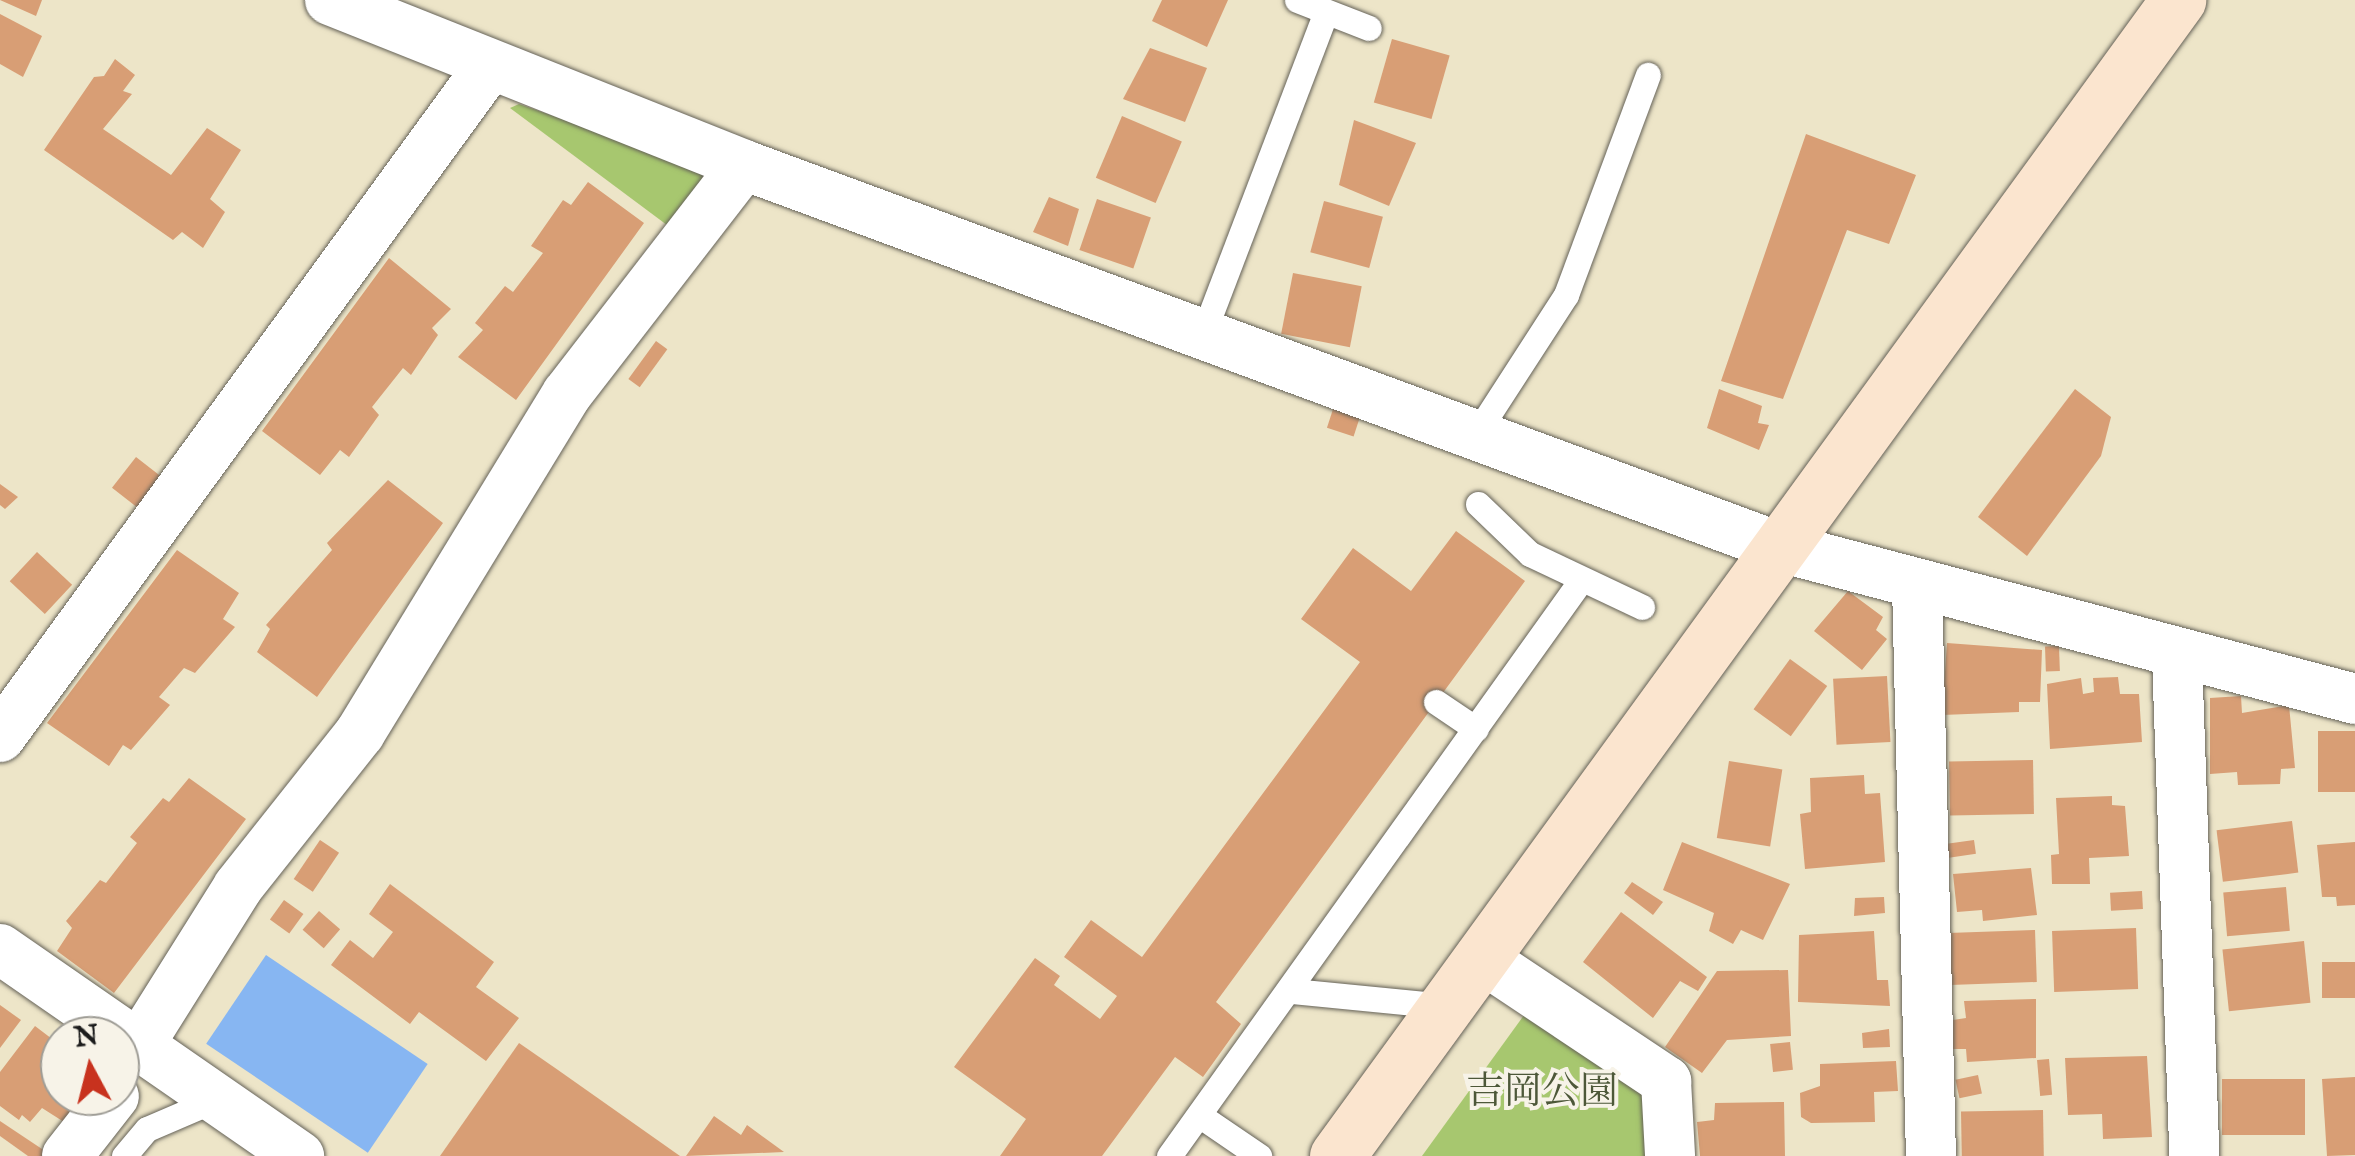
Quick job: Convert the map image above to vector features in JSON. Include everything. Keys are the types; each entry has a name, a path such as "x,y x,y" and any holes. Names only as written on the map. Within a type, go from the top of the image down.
{"street":[{"path":"330,0 488,68 744,165 1776,546 2177,657 2355,699"},
{"path":"1337,1156 1776,546 2178,0"},
{"path":"0,737 488,68"},
{"path":"140,1055 238,887 360,733 567,394 744,165"},
{"path":"1917,585 1931,1156"},
{"path":"2177,657 2194,1156"},
{"path":"0,950 80,1016"},
{"path":"1480,957 1666,1081 1670,1156"},
{"path":"140,1064 217,1100 299,1156"},
{"path":"67,1156 98,1116"}],"lane":[{"path":"1297,0 1368,28"},
{"path":"1203,334 1325,14"},
{"path":"1476,434 1566,295 1648,75"},
{"path":"1478,504 1530,554 1642,607"},
{"path":"1168,1156 1292,990 1582,580"},
{"path":"1436,702 1476,729"},
{"path":"1292,990 1445,1006"},
{"path":"124,1156 147,1128 217,1100"},
{"path":"1198,1115 1259,1156"}],"green space":[{"path":"519,104 702,168 705,196 679,234 510,108"},
{"name":"吉岡公園","path":"1527,1011 1653,1097 1655,1156 1422,1156"}],"water":[{"path":"266,955 428,1064 368,1153 206,1044"}],"building":[{"path":"0,0 42,0 36,16"},
{"path":"1162,0 1228,0 1207,47 1152,21"},
{"path":"0,14 42,36 23,77 0,64"},
{"path":"1392,39 1450,56 1431,119 1374,102"},
{"path":"1150,48 1207,68 1185,122 1123,99"},
{"path":"115,59 135,75 123,91 132,94 103,129 171,175 207,128 241,150 210,199 225,212 203,248 182,232 173,240 44,150 94,77 104,76"},
{"path":"1122,116 1182,141 1156,203 1096,178"},
{"path":"1354,120 1416,143 1389,206 1339,185"},
{"path":"1806,134 1916,175 1889,244 1847,230 1783,399 1721,381"},
{"path":"588,182 644,223 516,400 458,357 483,330 475,323 505,286 513,292 543,253 531,246 563,200 571,205"},
{"path":"1049,197 1079,209 1068,246 1033,232"},
{"path":"1097,199 1151,218 1133,269 1079,250"},
{"path":"1324,201 1383,217 1369,268 1310,252"},
{"path":"389,258 451,309 432,328 438,335 411,375 403,368 372,407 379,415 349,457 340,450 320,475 262,431"},
{"path":"1293,273 1362,286 1350,347 1281,334"},
{"path":"656,341 667,349 640,387 628,379"},
{"path":"1719,389 1762,406 1758,423 1769,425 1759,450 1707,428"},
{"path":"2075,389 2111,417 2101,456 2027,556 1978,517"},
{"path":"1335,403 1362,412 1354,436 1327,428"},
{"path":"136,457 162,477 138,508 112,488"},
{"path":"388,480 443,523 317,697 257,652 270,629 266,625 332,550 327,543"},
{"path":"0,484 18,497 5,509 0,505"},
{"path":"1456,531 1525,581 1216,1002 1241,1024 1203,1077 1175,1057 1102,1156 1000,1156 1026,1119 954,1067 1035,958 1060,976 1054,985 1100,1019 1117,996 1064,957 1091,920 1142,957 1360,662 1301,619 1353,548 1411,591"},
{"path":"177,550 239,593 223,619 235,627 195,673 184,668 159,697 170,705 131,750 123,745 109,766 47,723"},
{"path":"37,552 72,585 45,614 10,581"},
{"path":"1848,591 1883,617 1876,630 1887,639 1862,670 1814,631"},
{"path":"1947,643 2042,650 2040,702 2019,702 2019,712 1942,715"},
{"path":"2045,646 2059,646 2060,671 2046,671"},
{"path":"1790,659 1827,686 1791,736 1754,709"},
{"path":"1887,676 1890,742 1837,745 1833,679"},
{"path":"2118,677 2120,694 2139,694 2142,742 2050,749 2047,684 2081,678 2083,694 2094,692 2093,678"},
{"path":"2241,696 2242,713 2289,705 2295,768 2281,769 2280,784 2238,785 2237,772 2210,774 2210,698"},
{"path":"2318,731 2355,731 2355,792 2318,792"},
{"path":"2033,760 2034,814 1950,815 1949,761"},
{"path":"1729,761 1782,769 1770,846 1717,838"},
{"path":"1864,775 1865,794 1880,793 1885,862 1805,869 1800,814 1811,812 1810,778"},
{"path":"189,778 246,819 114,993 57,951 72,928 66,921 100,880 106,883 137,843 130,837 163,798 169,802"},
{"path":"2112,796 2112,805 2125,806 2129,856 2089,858 2090,884 2052,884 2051,855 2059,854 2056,798"},
{"path":"2292,821 2298,873 2223,882 2217,830"},
{"path":"320,840 339,853 313,892 294,879"},
{"path":"1974,840 1976,854 1947,858 1945,844"},
{"path":"1682,842 1790,884 1763,940 1741,930 1733,944 1709,931 1714,913 1663,890"},
{"path":"2355,842 2355,905 2337,906 2336,897 2322,897 2317,845"},
{"path":"2031,868 2037,915 1983,921 1982,910 1957,912 1953,874"},
{"path":"1632,882 1663,902 1653,915 1624,893"},
{"path":"390,884 494,962 476,987 519,1018 486,1061 419,1012 410,1024 331,965 350,940 373,958 393,932 369,914"},
{"path":"2286,887 2290,931 2227,936 2223,892"},
{"path":"2142,891 2143,909 2111,911 2110,893"},
{"path":"1884,897 1885,913 1854,916 1855,898"},
{"path":"284,900 303,914 289,934 270,919"},
{"path":"319,911 340,929 324,948 303,930"},
{"path":"1621,912 1707,977 1698,991 1680,981 1653,1018 1583,962"},
{"path":"2136,928 2138,989 2054,992 2052,931"},
{"path":"2035,930 2037,982 1950,985 1948,933"},
{"path":"1874,931 1877,980 1888,980 1890,1006 1798,1002 1799,935"},
{"path":"2304,941 2310,1003 2229,1011 2222,950"},
{"path":"2322,962 2355,962 2355,998 2322,998"},
{"path":"1788,970 1791,1036 1727,1040 1702,1073 1665,1047 1717,971"},
{"path":"2036,999 2036,1058 1967,1062 1966,1049 1952,1049 1953,1020 1966,1018 1964,1001"},
{"path":"0,1005 21,1020 0,1048"},
{"path":"35,1026 40,1030 40,1110 30,1122 22,1115 19,1120 0,1106 0,1072"},
{"path":"1889,1029 1890,1047 1863,1048 1862,1033"},
{"path":"1790,1042 1793,1070 1773,1072 1770,1044"},
{"path":"519,1043 558,1070 680,1156 440,1156"},
{"path":"2147,1056 2152,1137 2103,1139 2102,1114 2068,1115 2065,1058"},
{"path":"2049,1059 2052,1095 2040,1096 2037,1060"},
{"path":"1896,1061 1898,1091 1874,1092 1875,1122 1811,1123 1801,1117 1800,1093 1820,1086 1820,1064"},
{"path":"1978,1075 1982,1094 1959,1098 1956,1080"},
{"path":"2355,1077 2355,1155 2327,1156 2322,1079"},
{"path":"2222,1079 2305,1079 2305,1135 2222,1135"},
{"path":"1784,1102 1785,1156 1700,1156 1697,1122 1714,1120 1715,1103"},
{"path":"2043,1110 2044,1156 1962,1156 1961,1111"},
{"path":"714,1116 741,1135 747,1125 784,1152 686,1156"},
{"path":"0,1121 45,1151 42,1156 28,1156 0,1136"}]}
